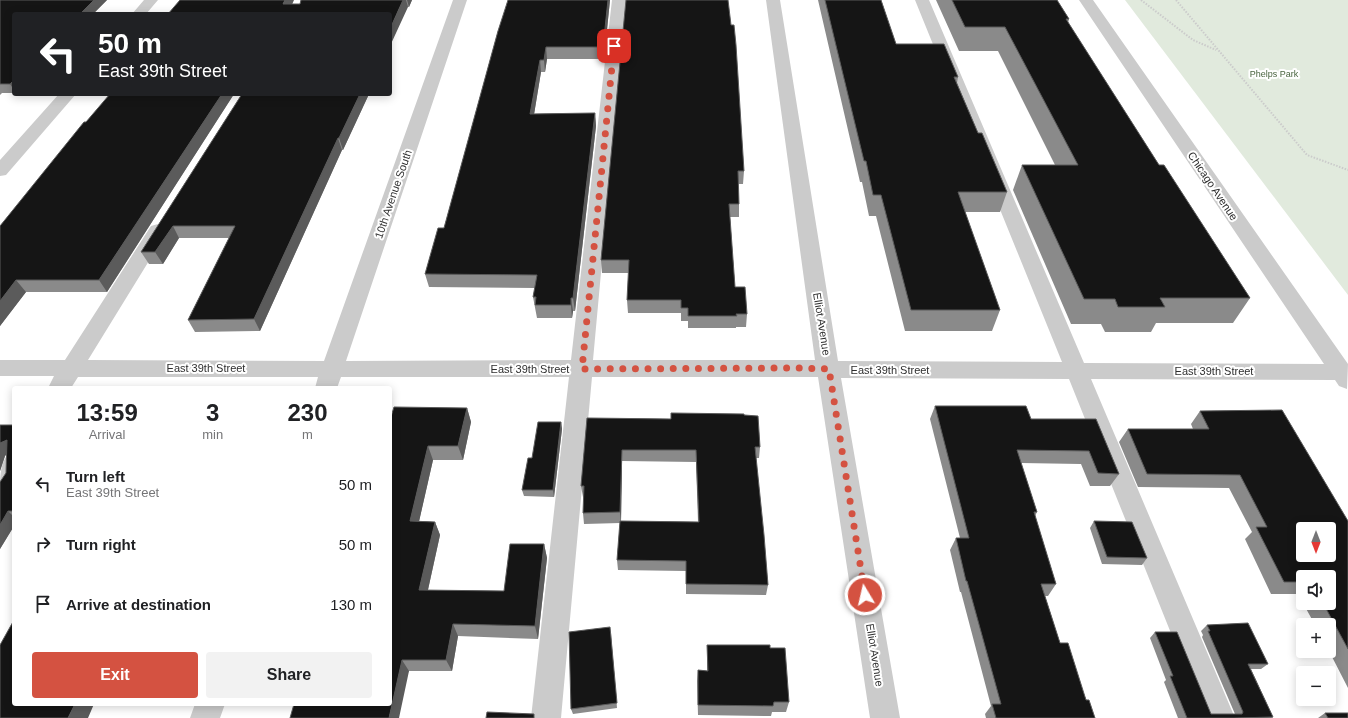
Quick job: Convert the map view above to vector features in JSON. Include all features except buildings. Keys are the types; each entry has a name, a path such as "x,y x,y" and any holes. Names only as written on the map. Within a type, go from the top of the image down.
{"street":[{"path":"141,12 151,0"},
{"name":"10th Avenue South","path":"329,379 460,0"},
{"path":"546,718 619,0"},
{"name":"Elliot Avenue","path":"774,0 829,369 885,718"},
{"path":"922,0 1027,248 1063,341 1077,370 1093,413 1220,718"},
{"name":"Chicago Avenue","path":"1086,0 1346,375"},
{"path":"0,171 66,96"},
{"path":"60,386 168,214"},
{"name":"East 39th Street","path":"0,368 72,368 329,379 582,369 799,368 1077,370 1346,375"},
{"path":"0,482 12,463"},
{"path":"205,718 209,706"}],"path":[{"path":"1140,0 1193,40 1217,50"},
{"path":"1176,0 1307,155 1348,170"}],"green space":[{"name":"Phelps Park","path":"1125,0 1348,0 1348,295"}],"route":[{"path":"614,46 586,341 582,369 829,369 865,595"}]}
